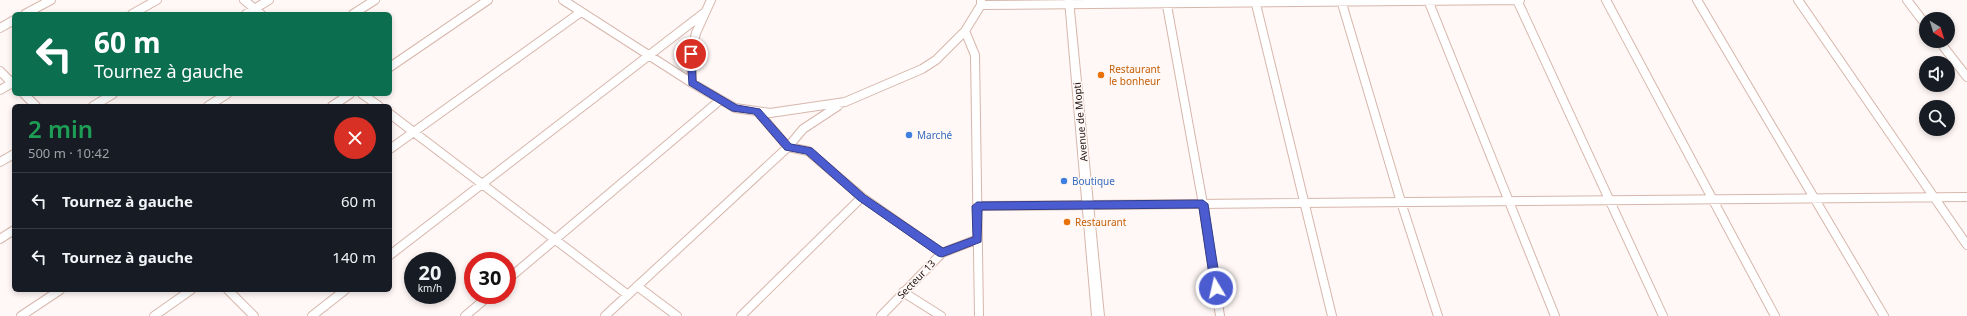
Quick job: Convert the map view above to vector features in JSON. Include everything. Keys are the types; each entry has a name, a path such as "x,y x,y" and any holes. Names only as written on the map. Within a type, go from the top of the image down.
{"street":[{"path":"29,12 51,0"},
{"path":"136,12 157,0"},
{"path":"244,0 260,12"},
{"path":"249,12 269,0"},
{"path":"356,12 375,0"},
{"path":"392,66 488,0"},
{"path":"563,0 719,101 735,108 757,111 784,112 845,102"},
{"path":"692,83 691,54 696,33 711,0"},
{"path":"1428,0 1555,316"},
{"path":"604,316 788,148 802,131 820,116 845,102 922,69 936,60 965,31 981,2 1518,0 1663,316"},
{"path":"1606,0 1775,316"},
{"path":"1697,0 1884,316"},
{"path":"1798,0 1967,245"},
{"path":"1907,0 1919,16"},
{"path":"1166,1 1203,204 1220,316"},
{"path":"1255,1 1306,203 1332,316"},
{"path":"1341,1 1401,202 1438,316"},
{"name":"Avenue de Mopti","path":"1070,2 1098,316"},
{"path":"392,253 706,11"},
{"path":"392,148 581,12"},
{"path":"0,28 12,21"},
{"path":"965,31 975,54 979,316"},
{"path":"1944,48 1967,77"},
{"path":"0,71 12,82"},
{"path":"0,90 12,84"},
{"path":"26,96 34,104"},
{"path":"96,104 110,96"},
{"path":"211,104 224,96"},
{"path":"335,104 347,96"},
{"path":"365,96 376,104"},
{"path":"516,272 719,101"},
{"path":"757,111 788,148 808,151 862,197 942,253"},
{"path":"392,115 628,295"},
{"path":"0,162 12,155"},
{"path":"741,316 862,197"},
{"path":"977,206 1967,197"},
{"path":"0,239 12,231"},
{"name":"Secteur 13","path":"881,316 942,253 978,239"},
{"path":"637,286 677,316"},
{"path":"21,316 57,292"},
{"path":"154,316 188,292"},
{"path":"230,292 254,316"},
{"path":"312,316 342,292"},
{"path":"903,292 941,316"},
{"path":"465,316 479,304"}],"place":[{"name":"Restaurant le bonheur","path":"1101,75"},
{"name":"Marché","path":"909,135"},
{"name":"Boutique","path":"1064,181"},
{"name":"Restaurant","path":"1067,222"}],"route":[{"path":"691,54 692,83 719,101 735,108 757,111 788,148 808,151 862,197 942,253 978,239 977,206 1203,204 1216,288"}]}
